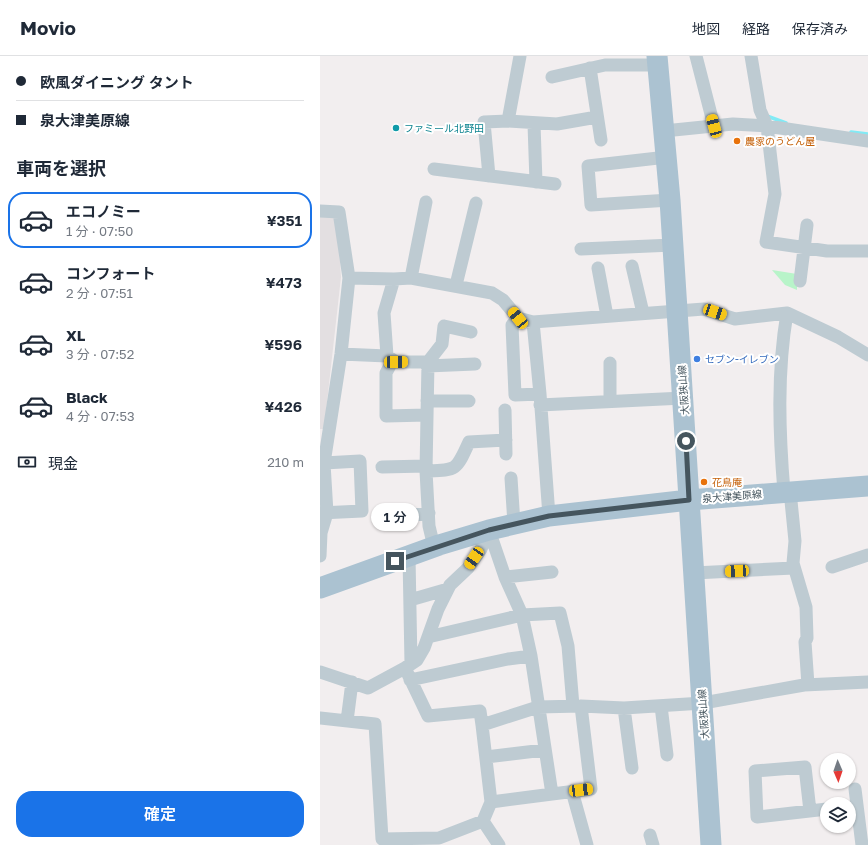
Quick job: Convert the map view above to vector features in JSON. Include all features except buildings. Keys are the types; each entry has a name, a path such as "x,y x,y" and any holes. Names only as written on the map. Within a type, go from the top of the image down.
{"main road":[{"name":"大阪狭山線","path":"658,61 670,200 711,845"},
{"name":"泉大津美原線","path":"320,588 434,547 489,530 549,516 689,500 787,491 868,486"}],"street":[{"path":"508,121 520,56"},
{"path":"696,56 714,126"},
{"path":"751,56 760,110 767,126 775,194 766,242 827,251 868,251"},
{"path":"552,77 590,68 604,60 658,61"},
{"path":"590,68 601,140"},
{"path":"489,176 484,122 508,121 534,124 557,124 597,117"},
{"path":"534,124 536,182"},
{"path":"664,131 733,124 767,126 868,141"},
{"path":"666,157 588,166 591,205 670,200"},
{"path":"434,170 555,184"},
{"path":"411,278 426,202"},
{"path":"456,285 476,203"},
{"path":"320,211 339,212 350,278 341,354 324,463 320,556"},
{"path":"800,281 807,225"},
{"path":"581,249 673,245"},
{"path":"632,266 644,313"},
{"path":"598,268 607,316"},
{"path":"350,278 411,278 492,292 503,300 518,318 532,322 704,309 736,319 787,313 838,337 868,355"},
{"path":"394,279 384,314 390,358 386,374 386,416 427,415"},
{"path":"787,313 782,342 780,437 795,541 794,568 806,607 807,638 804,642 808,685"},
{"path":"518,318 512,325 515,395 540,400 610,401 683,398"},
{"path":"532,322 549,516"},
{"path":"434,547 429,513 426,468 428,364 442,344 444,326 471,332"},
{"path":"341,354 390,358 396,362 475,364"},
{"path":"610,363 610,401"},
{"path":"427,401 468,401"},
{"path":"505,410 506,454"},
{"path":"382,467 450,470 458,465 468,442 506,440"},
{"path":"323,513 362,511 360,461 324,463"},
{"path":"511,478 514,524"},
{"path":"385,517 429,513"},
{"path":"489,530 505,577 522,615 531,656 544,750 552,794"},
{"path":"409,670 417,660 448,589 468,568 481,549 489,530"},
{"path":"832,567 868,555"},
{"path":"320,718 375,724 382,842 439,841 483,821 491,802 480,711 428,716 409,670 410,556"},
{"path":"694,573 794,568"},
{"path":"505,577 552,572"},
{"path":"410,600 448,589"},
{"path":"428,637 522,615 560,613 568,646 591,789 491,802"},
{"path":"320,672 368,688 409,670 531,656"},
{"path":"347,721 352,682"},
{"path":"482,725 538,707 577,706 624,708 702,703 808,685 868,682"},
{"path":"661,706 667,754"},
{"path":"624,708 632,768"},
{"path":"486,757 544,750"},
{"path":"810,811 805,766 755,771 757,817 810,811 820,810"},
{"path":"854,797 855,789"},
{"path":"572,792 587,845"},
{"path":"856,819 862,845"},
{"path":"483,821 499,845"}],"shaded area":[{"path":"337,215 341,277 324,429 320,429 320,216"}],"green space":[{"path":"772,270 797,274 797,290 785,285"}],"waterway":[{"path":"767,116 786,123"},
{"path":"851,132 868,134"}],"place":[{"name":"ファミール北野田","path":"396,128"},
{"name":"農家のうどん屋","path":"737,141"},
{"name":"セブン-イレブン","path":"697,359"},
{"name":"花鳥庵","path":"704,482"}],"route":[{"path":"395,561 439,545 489,530 549,516 689,500 686,441"}]}
